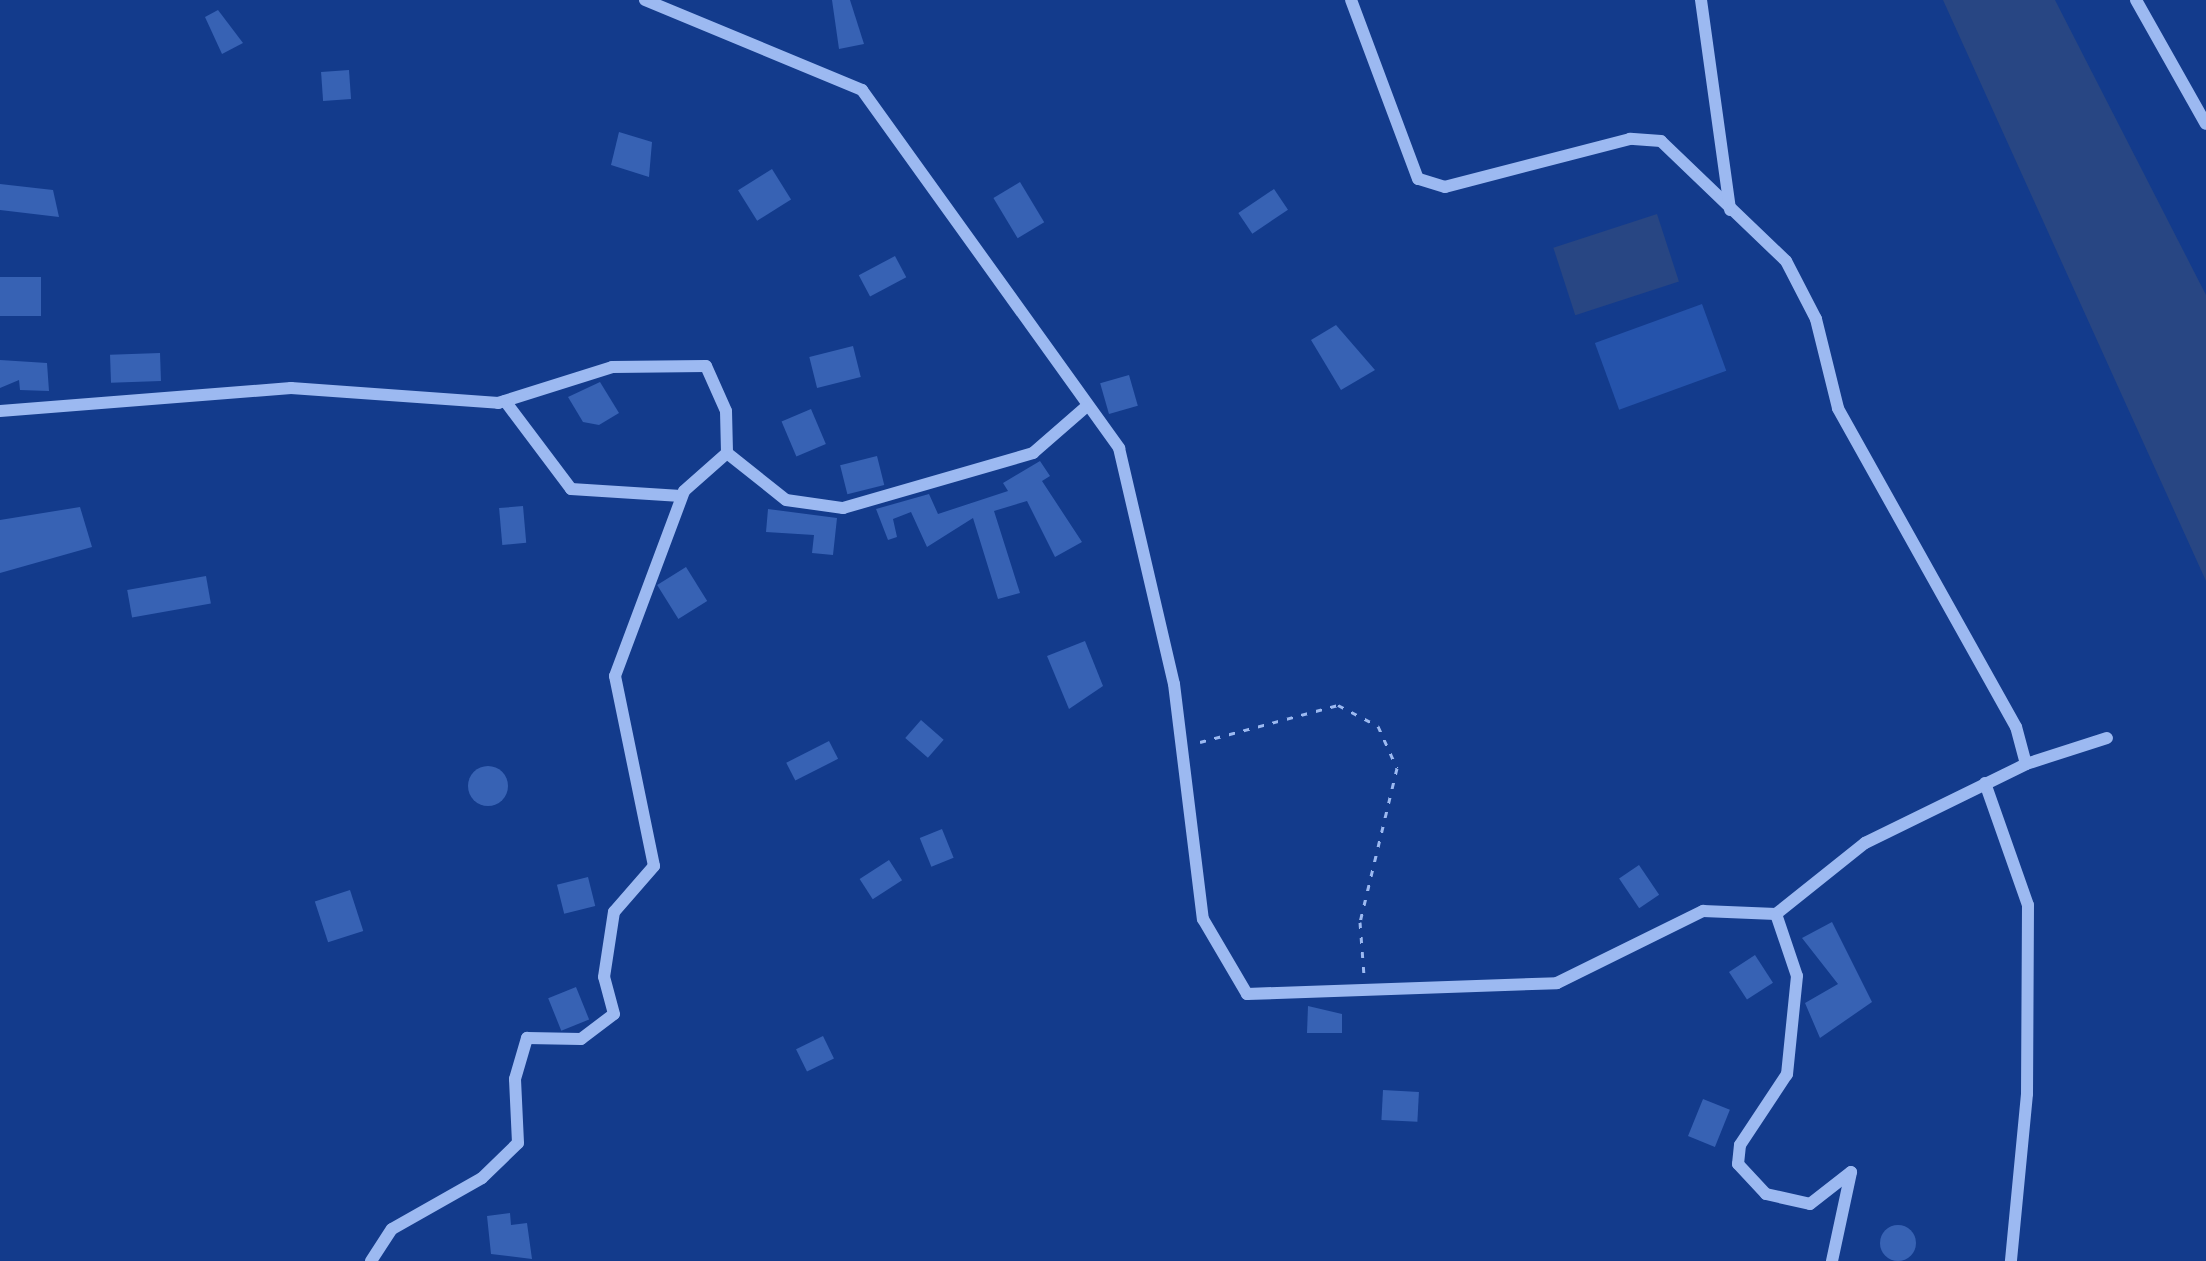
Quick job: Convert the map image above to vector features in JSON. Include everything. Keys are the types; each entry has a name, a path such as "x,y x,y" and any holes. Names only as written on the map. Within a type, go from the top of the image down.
{"street":[{"path":"645,0 862,90 1119,448 1151,561 1203,919 1246,994 1365,994 1557,983 1703,911 1776,914 1865,843 2026,764 2107,738"},
{"path":"1352,0 1418,179 1444,187 1630,140 1660,141 1786,262 1816,319 1838,408 2016,727 2026,764"},
{"path":"1701,0 1730,211"},
{"path":"2136,0 2206,124"},
{"path":"0,411 291,388 505,400 612,367 706,366 725,412 727,453 786,500 843,508 1033,453 1086,407"},
{"path":"505,400 571,489 682,496"},
{"path":"371,1261 392,1229 482,1178 518,1143 515,1079 527,1038 581,1040 614,1014 604,976 614,912 653,866 615,676 682,496 727,453"},
{"path":"1985,784 2028,905 2027,1094 2011,1261"},
{"path":"1776,914 1797,976 1787,1074 1740,1144 1738,1164 1766,1194 1810,1204 1851,1172 1832,1261"}],"path":[{"path":"1180,745 1337,706 1378,726 1397,768 1360,922 1365,994"}],"shaded area":[{"path":"1943,0 2055,0 2206,295 2206,581"},
{"path":"1657,214 1679,282 1575,315 1553,248"},
{"path":"1702,304 1726,371 1619,410 1595,343"}],"building":[{"path":"832,0 850,0 864,44 839,49"},
{"path":"218,10 243,43 222,54 205,17"},
{"path":"349,70 351,99 323,101 321,72"},
{"path":"619,132 652,142 649,177 611,165"},
{"path":"772,169 791,200 757,221 738,190"},
{"path":"1020,182 1044,222 1018,238 993,198"},
{"path":"0,184 53,190 59,217 0,210"},
{"path":"1274,189 1288,210 1252,234 1238,213"},
{"path":"895,256 906,277 870,296 859,275"},
{"path":"0,277 41,277 41,316 0,316"},
{"path":"1336,325 1375,370 1341,390 1311,340"},
{"path":"853,346 861,377 817,388 809,357"},
{"path":"160,353 161,381 111,383 110,355"},
{"path":"0,360 47,363 49,391 20,390 19,380 0,388"},
{"path":"1129,375 1138,406 1109,414 1100,383"},
{"path":"600,382 619,413 599,425 583,422 568,397"},
{"path":"811,409 826,444 796,456 782,422"},
{"path":"877,456 884,485 847,494 840,465"},
{"path":"1040,461 1050,476 1042,481 1082,542 1055,557 1027,501 994,511 1020,593 998,599 973,518 927,547 911,512 893,519 897,537 888,540 876,509 929,494 938,514 1008,491 1003,483"},
{"path":"523,506 526,543 502,545 499,508"},
{"path":"80,507 92,547 0,573 0,520"},
{"path":"768,509 837,518 833,555 812,553 814,535 766,532"},
{"path":"686,567 707,601 678,619 657,585"},
{"path":"206,576 211,604 132,617 127,590"},
{"path":"1085,641 1103,686 1069,709 1047,656"},
{"path":"921,720 944,740 928,758 905,738"},
{"path":"829,741 838,759 795,781 786,763"},
{"path":"488,766 502,772 508,786 502,800 488,806 474,800 468,786 474,772"},
{"path":"942,829 954,858 931,867 920,838"},
{"path":"889,860 902,880 873,899 860,879"},
{"path":"1639,865 1659,895 1639,908 1619,878"},
{"path":"588,877 595,906 564,914 557,885"},
{"path":"350,890 363,931 328,942 315,901"},
{"path":"1832,922 1872,1002 1820,1038 1805,1003 1838,984 1802,938"},
{"path":"1755,955 1773,983 1747,1000 1729,972"},
{"path":"576,987 589,1019 561,1031 548,998"},
{"path":"1308,1006 1342,1014 1342,1033 1307,1033"},
{"path":"823,1036 834,1058 807,1072 796,1049"},
{"path":"1383,1090 1419,1092 1417,1122 1381,1120"},
{"path":"1703,1099 1730,1110 1715,1147 1688,1136"},
{"path":"510,1213 511,1225 527,1223 532,1259 491,1254 487,1216"},
{"path":"1898,1225 1911,1230 1916,1243 1911,1256 1898,1261 1885,1256 1880,1243 1885,1230"}]}
